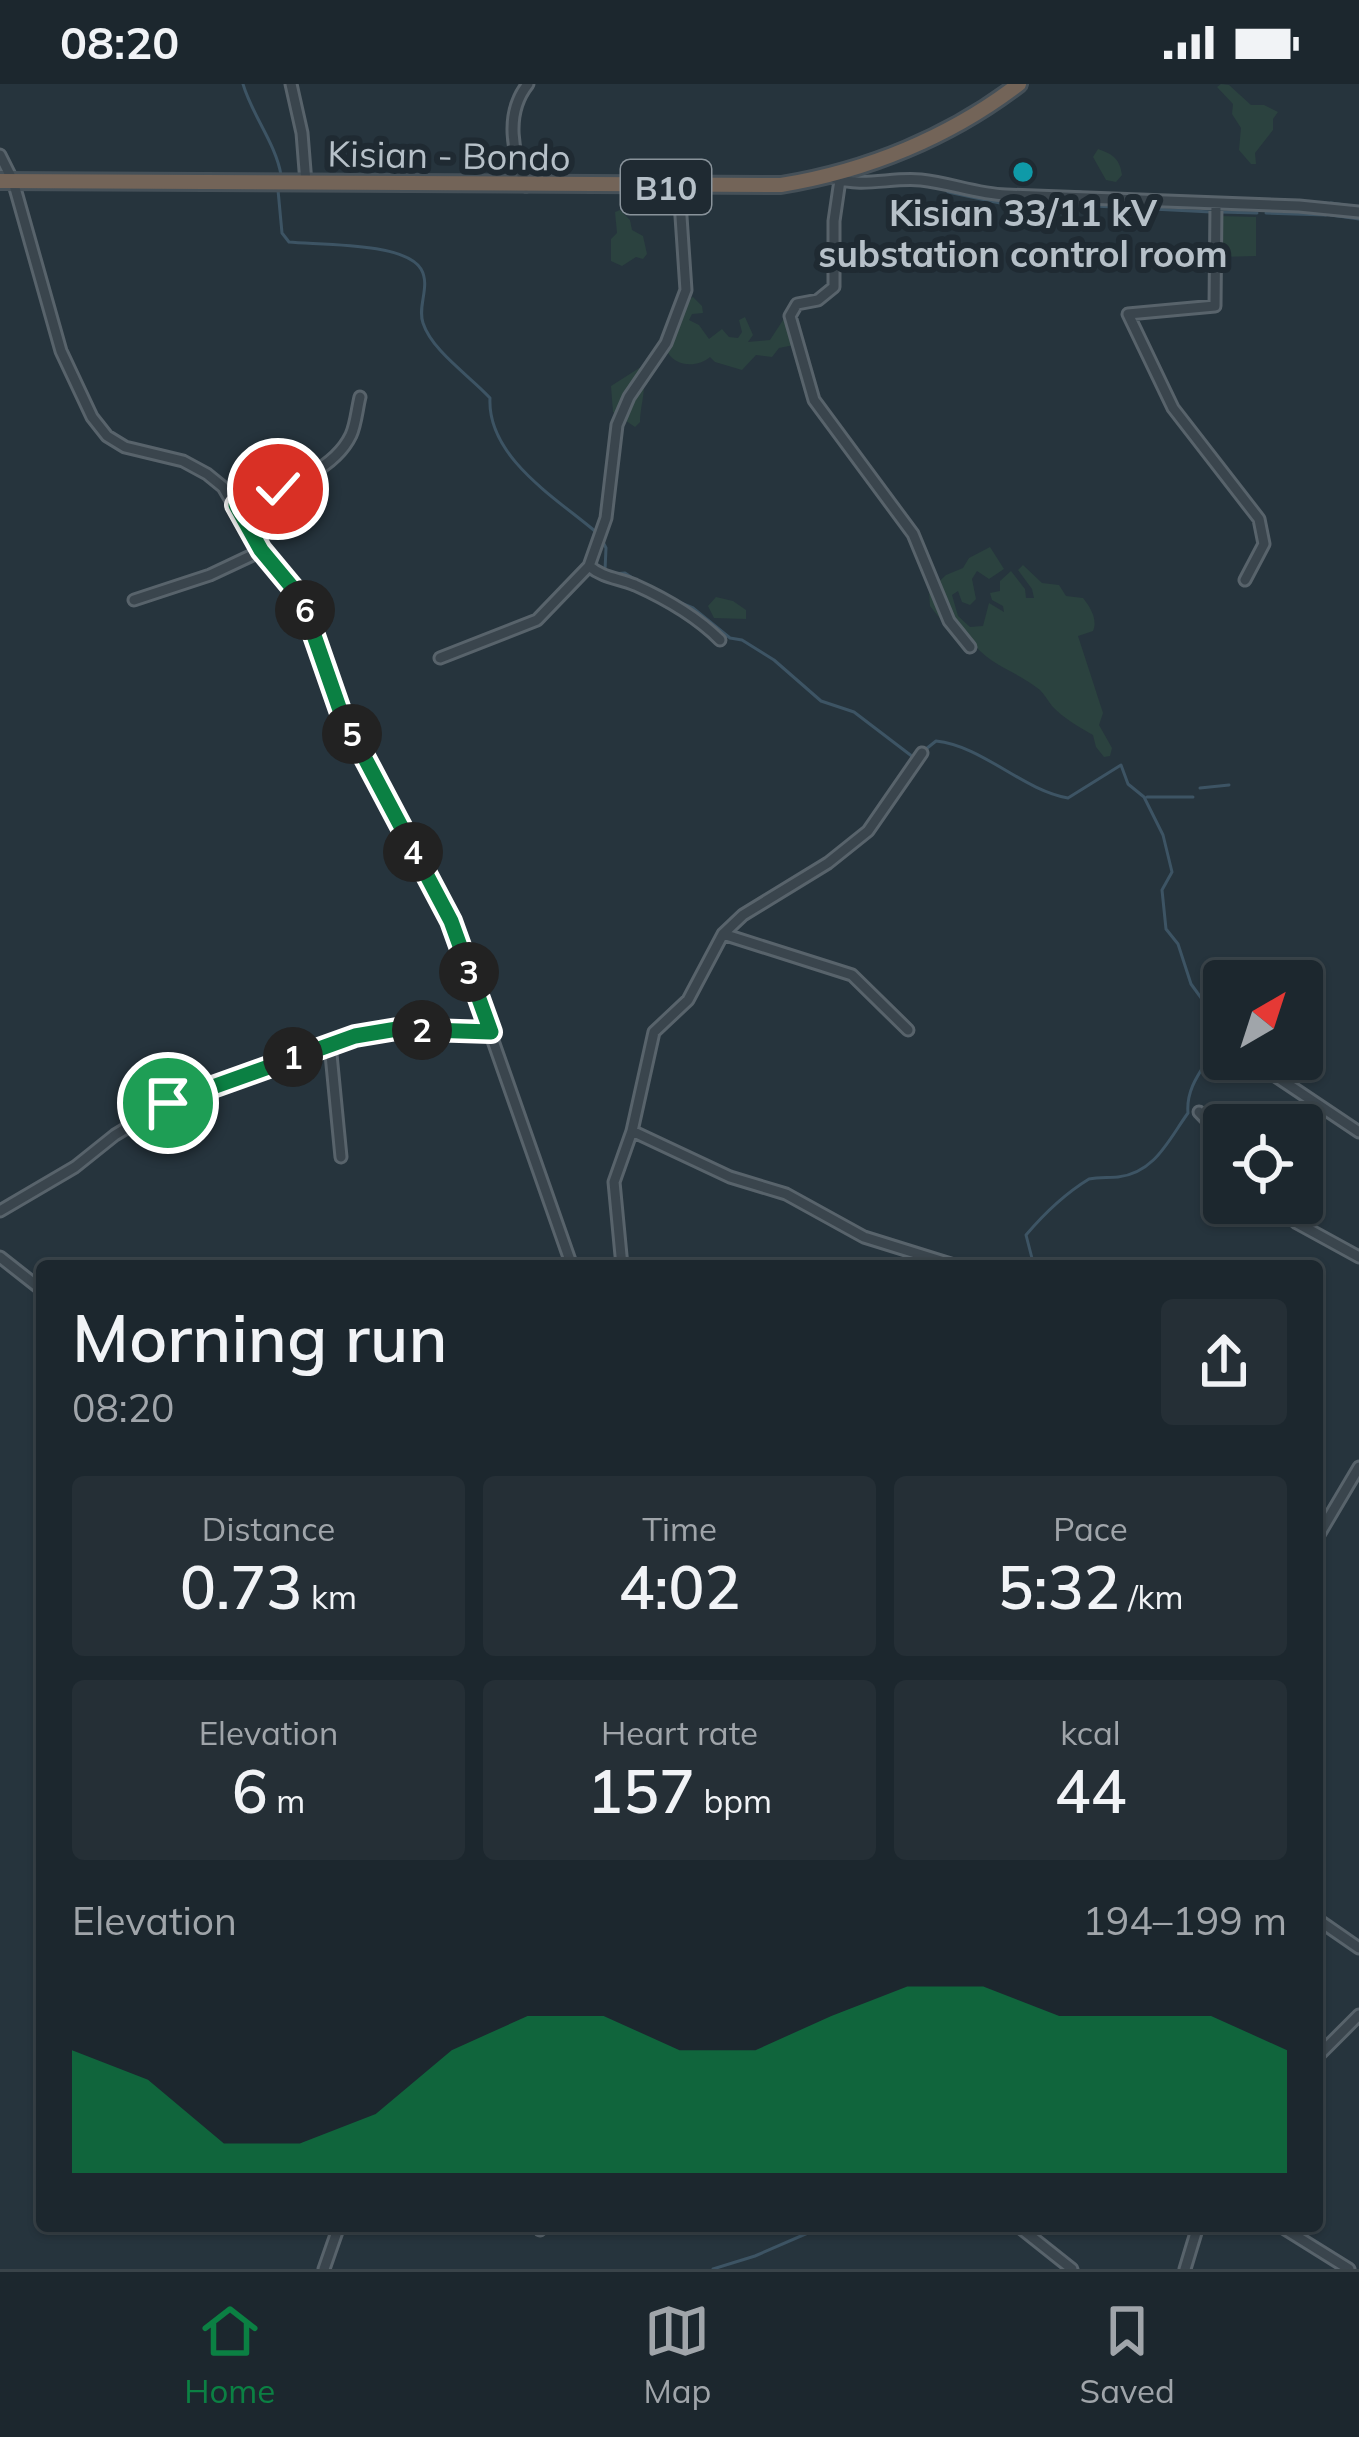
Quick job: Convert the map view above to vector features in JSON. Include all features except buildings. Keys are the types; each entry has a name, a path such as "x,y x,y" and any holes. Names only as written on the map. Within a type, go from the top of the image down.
{"highway":[{"name":"Kisian - Bondo","path":"7,182 781,185 835,178 926,141 1019,84"}],"street":[{"path":"291,84 302,134 298,183"},
{"path":"526,186 514,155 514,113 528,84"},
{"path":"0,155 61,351 92,417 125,448 183,461 207,473 236,505 261,550 301,598 341,713 451,921 570,1260"},
{"path":"970,647 949,621 913,534 814,400 797,346 790,316 793,310 834,287 835,178 851,183 920,180 973,193 1359,212"},
{"path":"440,658 537,620 590,566 606,518 617,425 629,397 667,343 686,290 679,187"},
{"path":"1216,205 1214,306 1128,314 1173,408 1259,519 1264,544 1245,580"},
{"path":"236,505 336,458 353,432 360,397"},
{"path":"134,600 210,575 261,550"},
{"path":"590,566 600,575 658,597 720,640"},
{"path":"621,1260 614,1182 632,1131 654,1032 688,1000 723,934 742,915 828,862 868,831 922,753"},
{"path":"723,934 852,975 908,1030"},
{"path":"0,1211 168,1103 330,1043 397,1029 491,1032"},
{"path":"330,1043 341,1157"},
{"path":"1281,1080 1359,1132"},
{"path":"1199,1112 1203,1116"},
{"path":"632,1131 730,1178 786,1194 864,1237 938,1260"},
{"path":"1299,1224 1359,1257"},
{"path":"0,1257 36,1285"},
{"path":"1323,1528 1359,1467"},
{"path":"1323,1923 1359,1948"},
{"path":"1323,2051 1359,2015"},
{"path":"324,2269 337,2232"},
{"path":"1024,2232 1059,2265 1072,2269"},
{"path":"1185,2269 1196,2232"},
{"path":"1289,2232 1348,2269"}],"green space":[{"path":"1229,85 1251,105 1278,112 1273,130 1255,153 1256,164 1239,150 1241,128 1232,114 1233,104 1217,87"},
{"path":"1098,149 1117,161 1122,175 1116,182 1106,180 1093,157"},
{"path":"620,210 632,230 643,236 647,254 622,266 611,261 611,239 617,233 615,212"},
{"path":"1219,216 1256,217 1256,256 1219,257"},
{"path":"693,297 703,313 692,314 689,320 709,339 722,329 738,338 742,332 739,320 745,317 753,335 748,342 770,340 785,317 792,325 794,345 779,348 772,357 756,355 742,370 710,357 699,363 681,363 667,351 669,334 676,312"},
{"path":"644,365 640,422 635,427 613,412 611,386"},
{"path":"990,547 1004,569 989,579 977,571 972,579 976,599 970,605 962,602 958,591 952,595 958,616 970,627 983,626 989,603 1004,612 990,593 1000,591 1000,581 1011,571 1026,598 1034,598 1018,570 1023,565 1042,583 1059,585 1066,596 1083,598 1094,627 1078,636 1103,713 1099,725 1112,748 1110,756 1104,757 1093,735 1061,714 1040,690 985,655 970,639 957,640 930,606 929,591"},
{"path":"716,597 746,610 746,619 714,618 708,606"}],"waterway":[{"path":"243,84 281,175"},
{"path":"991,189 1008,190"},
{"path":"278,190 282,233 289,242 380,249 412,260 421,269 425,282 422,316 428,333 490,398 492,419 512,457 596,532"},
{"path":"948,192 1000,203 1079,206"},
{"path":"1042,192 1081,192"},
{"path":"1088,193 1105,194"},
{"path":"1255,200 1326,203"},
{"path":"1331,203 1359,207"},
{"path":"1094,206 1211,212"},
{"path":"1220,212 1257,213"},
{"path":"1266,213 1326,215"},
{"path":"1331,215 1359,219"},
{"path":"602,540 605,570"},
{"path":"612,574 625,573 640,583"},
{"path":"669,598 774,660 821,701 854,712 913,757"},
{"path":"926,749 936,741 953,745 1068,798 1121,765 1128,784 1144,797 1163,835 1172,872 1162,890 1166,929 1178,944 1191,984 1223,1028 1191,1089 1188,1113 1160,1153 1131,1174 1089,1179 1055,1205 1026,1235 1032,1260"},
{"path":"1200,788 1229,785"},
{"path":"1147,797 1193,797"},
{"path":"713,2269 810,2232"}],"place":[{"name":"Kisian 33/11 kV substation control room","path":"1023,172"}],"route":[{"path":"168,1103 355,1036 397,1029 491,1032 451,921 341,713 301,598 261,550 236,505 278,489"}]}
